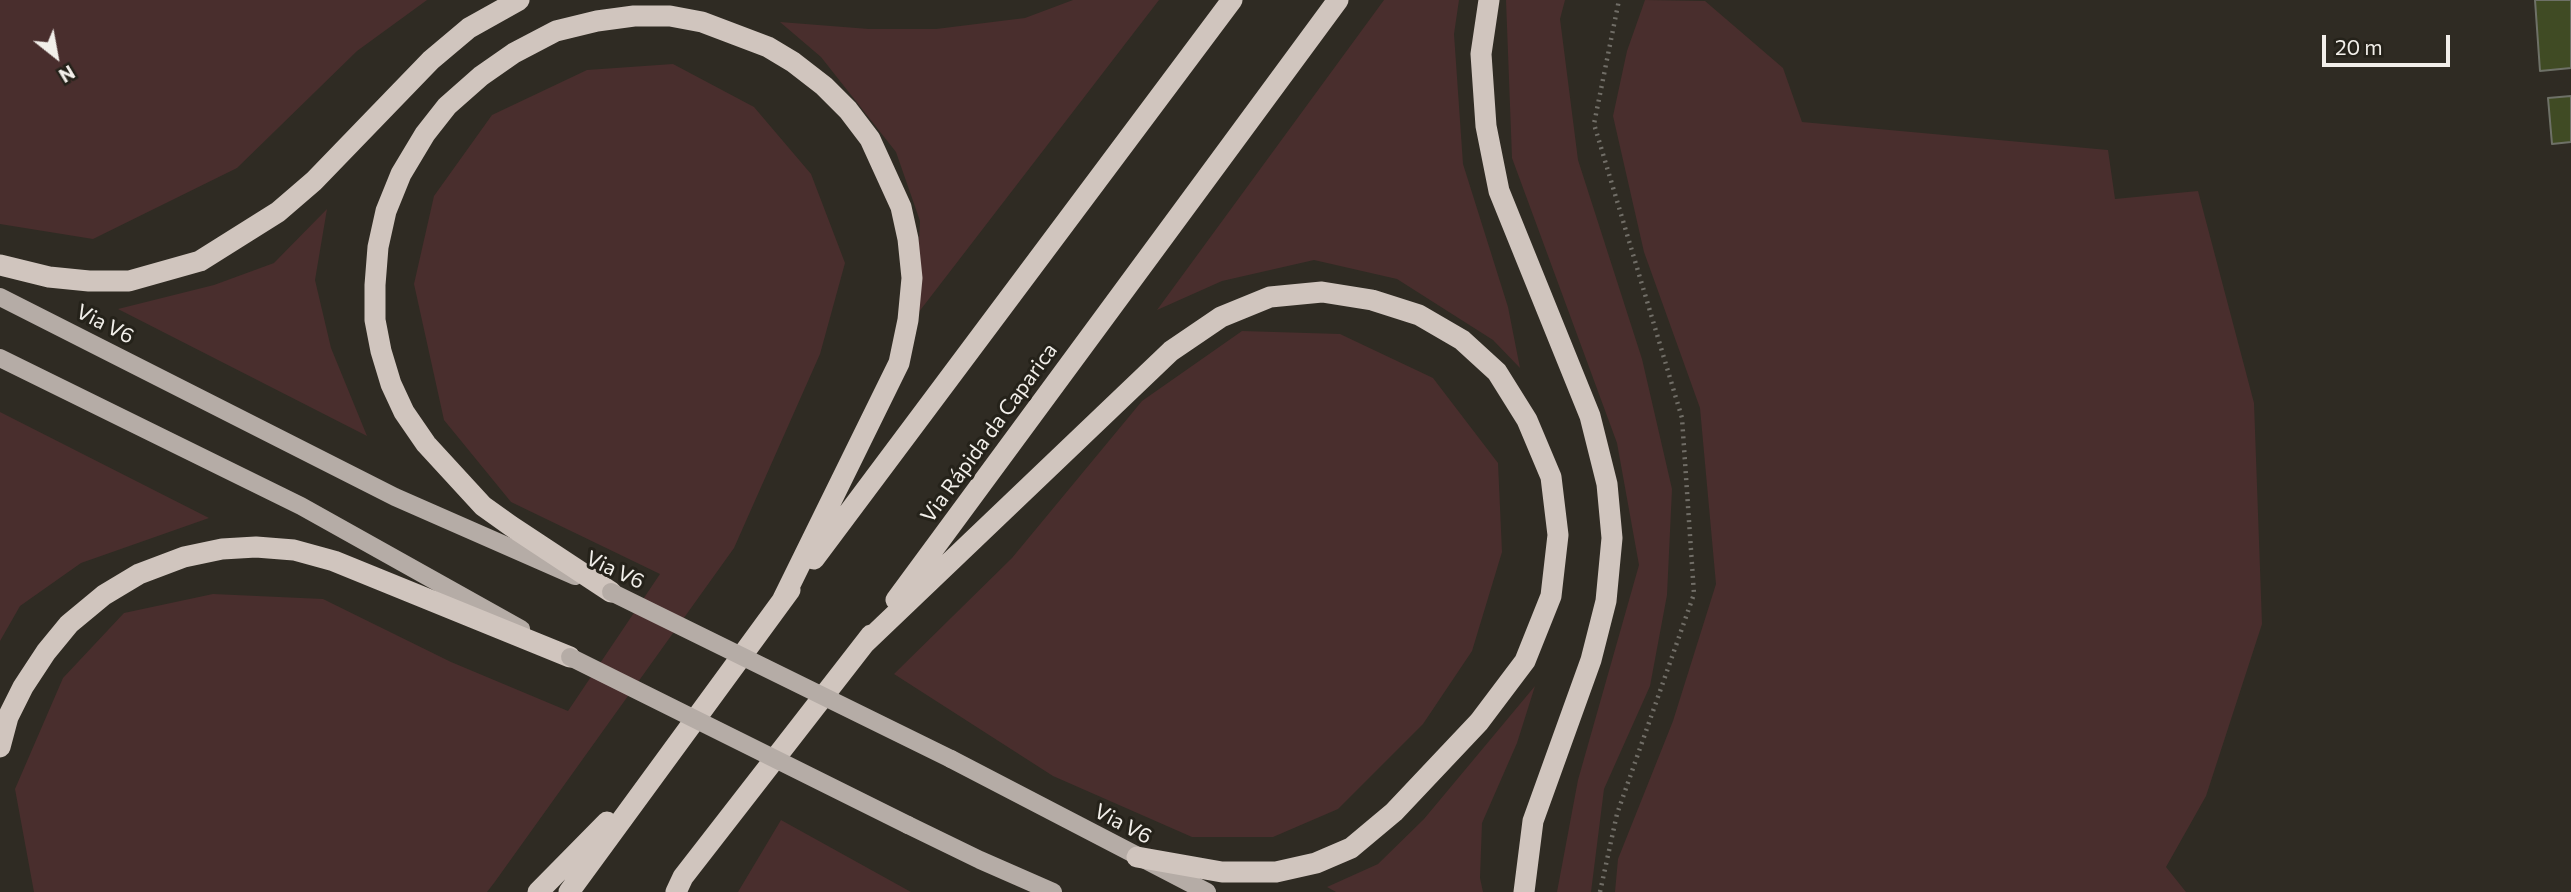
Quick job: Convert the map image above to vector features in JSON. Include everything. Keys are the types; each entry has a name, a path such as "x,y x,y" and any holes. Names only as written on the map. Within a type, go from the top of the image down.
{"highway":[{"path":"0,265 49,277 129,281 200,261 278,212 314,181 431,60 469,28 519,0"},
{"path":"569,892 782,601 1232,0"},
{"name":"Via Rápida da Caparica","path":"676,892 682,877 863,645 1338,0"},
{"path":"1489,0 1480,54 1486,126 1499,191 1590,416 1607,484 1612,538 1603,613 1591,660 1533,821 1524,892"},
{"path":"611,592 483,506 426,444 404,412 391,384 375,320 378,247 386,211 407,164 425,134 447,106 481,76 514,53 556,32 597,21 634,16 670,16 702,22 768,47 824,86 848,110 870,139 901,207 908,239 912,278 908,320 899,363 782,601"},
{"path":"863,645 1171,351 1221,317 1270,297 1322,292 1372,300 1419,315 1462,340 1497,372 1527,420 1552,477 1558,535 1551,596 1525,661 1479,722 1394,812 1350,848 1316,863 1276,872 1222,872 1137,857"},
{"path":"0,747 8,717 23,687 69,624 104,596 139,574 184,557 222,549 256,547 294,550 334,561 570,657"},
{"path":"538,892 655,773"}],"main road":[{"name":"Via V6","path":"0,297 395,497 611,592 951,759 1207,892"},
{"path":"0,358 301,506 570,657 908,825 1053,892"}],"path":[{"path":"1600,892 1616,814 1694,594 1682,418 1594,124 1619,0"}],"shaded area":[{"path":"0,0 427,0 357,51 237,168 93,239 0,224"},
{"path":"1073,0 1159,0 915,317 920,221 896,152 821,57 780,22 869,29 936,29 1025,18"},
{"path":"1384,0 1459,0 1454,34 1463,164 1508,307 1520,368 1493,340 1397,279 1314,260 1222,281 1157,310"},
{"path":"1506,0 1565,0 1560,19 1578,160 1642,359 1672,489 1667,595 1650,686 1604,789 1591,892 1557,892 1578,780 1639,565 1617,443 1512,158"},
{"path":"1645,0 1705,1 1783,68 1802,122 2108,150 2115,199 2198,191 2254,403 2262,624 2206,796 2166,867 2186,892 1615,892 1618,859 1673,721 1716,584 1700,408 1644,252 1613,116 1627,51"},
{"path":"673,64 754,107 811,174 845,263 820,354 734,548 494,883 487,892 34,892 15,789 63,678 124,613 213,594 323,599 451,662 568,711 660,574 511,502 444,420 414,284 434,196 492,115 587,70"},
{"path":"327,209 315,280 331,348 367,436 118,309 214,285 274,263"},
{"path":"1242,331 1340,334 1433,378 1498,463 1502,552 1472,651 1423,724 1338,809 1273,837 1192,837 1053,776 894,674 1012,558 1142,401"},
{"path":"0,412 209,518 81,563 20,606 0,641"},
{"path":"1535,686 1517,743 1482,823 1480,878 1483,892 1336,892 1327,887 1378,864 1424,819"},
{"path":"781,820 911,892 738,892"}],"building":[{"path":"2535,0 2571,0 2571,68 2540,71"},
{"path":"2571,96 2571,142 2552,144 2548,98"}]}
